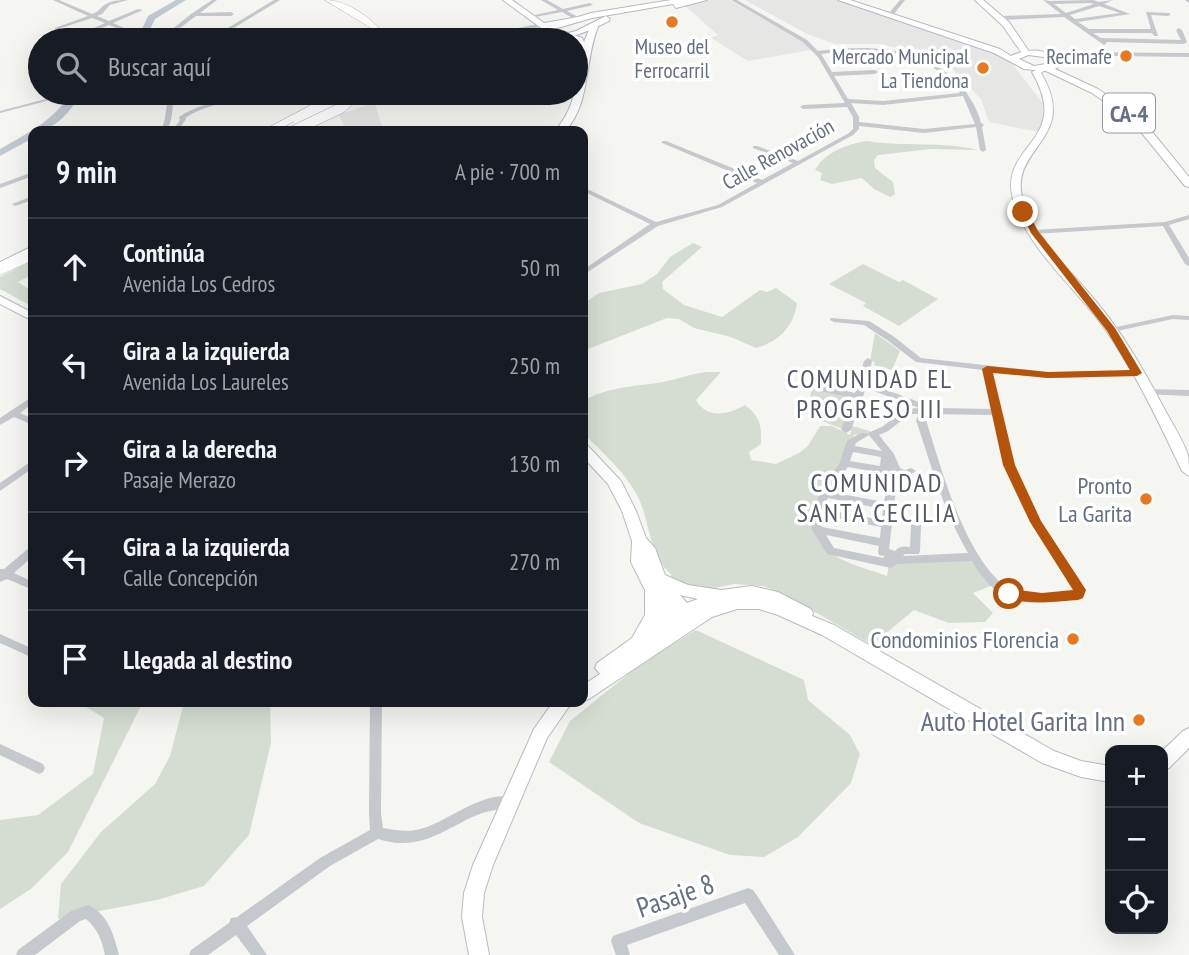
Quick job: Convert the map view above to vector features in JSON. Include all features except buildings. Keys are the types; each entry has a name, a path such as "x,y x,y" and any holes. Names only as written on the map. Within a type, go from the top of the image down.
{"highway":[{"path":"330,0 375,28"},
{"path":"335,0 381,28"},
{"path":"278,126 319,105"},
{"path":"303,126 345,105"},
{"path":"1,269 28,249"},
{"path":"1,269 28,256"}],"main road":[{"path":"551,28 592,16 685,0"},
{"path":"552,28 694,0"},
{"path":"588,30 616,18 703,0"},
{"name":"CA-4","path":"842,0 998,51 1016,63 1053,63 1107,91 1145,119 1189,174"},
{"name":"CA-4","path":"853,0 1025,53 1043,54 1136,119 1189,184"},
{"path":"588,29 607,19 633,12"},
{"path":"1016,63 1014,56 1025,53"},
{"path":"285,126 330,105"},
{"path":"293,126 341,105"}],"street":[{"path":"55,0 120,28"},
{"path":"60,28 93,16 105,10 108,4 126,0"},
{"path":"177,28 215,0"},
{"path":"231,28 278,0"},
{"path":"507,0 547,28"},
{"path":"543,0 576,18"},
{"path":"582,0 604,15"},
{"name":"Calle Renovación","path":"654,224 714,208 851,134 858,124 849,103 817,53 803,39 733,0"},
{"path":"891,13 903,0"},
{"path":"979,0 1000,18 1025,53"},
{"path":"1000,18 1066,15 1111,0"},
{"path":"1048,2 1089,1 1128,14 1074,21"},
{"path":"1048,2 1116,52"},
{"path":"532,17 590,5"},
{"path":"100,28 139,10"},
{"path":"1167,54 1154,31 1148,13 1168,14"},
{"path":"193,15 231,14"},
{"path":"551,28 576,18 592,16"},
{"path":"588,40 594,27"},
{"path":"1101,40 1184,42 1179,30"},
{"path":"1087,31 1154,31"},
{"path":"817,53 861,47 903,53 930,61 945,72 963,94 981,125 983,150"},
{"path":"1189,55 1116,52 1053,63 1036,72 1048,96 1047,130 1020,163 1013,185 1018,203 1034,232 1112,330 1186,458 1189,471"},
{"path":"1016,63 1048,102"},
{"path":"830,74 875,72"},
{"path":"803,107 892,102 963,94"},
{"path":"168,126 172,113 169,105"},
{"path":"178,126 183,119 181,118 193,110 218,105"},
{"path":"564,126 575,114 576,105"},
{"path":"858,124 924,131 981,125"},
{"path":"664,142 763,183"},
{"path":"755,146 798,163"},
{"path":"0,186 28,176"},
{"path":"588,191 654,224 588,270"},
{"path":"15,204 28,200"},
{"path":"1034,232 1165,224 1189,217"},
{"path":"1165,224 1189,264"},
{"path":"0,299 28,315"},
{"path":"1112,330 1173,317 1189,318"},
{"path":"834,320 866,323 919,360 1048,375 1137,373"},
{"path":"846,430 863,384 868,361"},
{"path":"928,411 921,419 936,465 974,557 999,587 1009,594 1042,598 1078,595 1078,585 1036,522 1009,465 987,369"},
{"path":"863,384 928,411"},
{"path":"810,386 859,396"},
{"path":"1146,392 1189,393"},
{"path":"0,422 28,402"},
{"path":"974,557 891,562 831,551 817,530 817,511 854,439 886,429 908,411 995,412"},
{"path":"13,413 28,420"},
{"path":"868,434 891,456 896,470 906,474 912,471"},
{"path":"850,448 886,455 890,489 883,552 891,553 888,560 891,562"},
{"path":"588,454 614,481 629,511 639,541 636,550 654,582 685,619"},
{"path":"844,463 889,471"},
{"path":"0,488 28,467"},
{"path":"835,478 890,489"},
{"path":"825,494 888,506"},
{"path":"817,511 886,524"},
{"path":"891,562 902,550 915,551 916,525"},
{"path":"817,530 884,543"},
{"path":"2,574 28,555"},
{"path":"2,574 28,584"},
{"path":"654,582 685,591 722,594 745,591 777,597 796,606 828,630"},
{"path":"622,655 643,635 651,621 654,582"},
{"path":"588,690 722,594"},
{"path":"588,679 622,655 685,619 725,605 749,602 772,606 828,630 1048,757 1081,769 1105,773"},
{"path":"0,638 28,652"},
{"path":"376,707 377,833"},
{"path":"479,955 472,917 474,892 490,846 531,760 540,734 559,707"},
{"path":"531,760 571,707"},
{"path":"1168,757 1189,736"},
{"path":"0,749 39,768"},
{"path":"195,955 236,923 325,862 377,833 397,839 421,837 490,803 510,802"},
{"name":"Pasaje 8","path":"620,948 748,895 757,905 776,943 788,955"},
{"path":"23,955 76,915 88,912 98,918 107,932 112,955"},
{"path":"236,923 260,955"}],"shaded area":[{"path":"729,0 803,41 811,50 748,61 711,38 718,35 684,5"},
{"name":"Mercado Municipal La Tiendona","path":"745,0 838,0 990,51 1013,65 1042,102 1043,116 1039,132 989,122 981,99 953,70 931,56 881,44 836,44 807,34"},
{"path":"366,105 375,105 382,126 344,126 339,115"},
{"path":"867,141 978,150 931,149 878,155 874,160 875,168 893,182 895,194 890,197 874,189 862,178 832,184 820,180 822,173 815,170 825,158 844,147"},
{"path":"693,243 702,247 662,282 663,289 684,305 722,317 760,290 767,292 776,288 797,303 789,326 771,342 756,348 731,337 694,328 679,319 667,318 588,349 588,301 599,293 642,284 657,274 670,257"},
{"path":"28,263 28,277 18,282 28,289 28,304 0,289 0,277"},
{"path":"863,264 899,282 903,280 938,299 899,326 863,306 866,303 829,284"},
{"path":"875,333 900,351 892,370 874,365 875,362 870,361"},
{"path":"721,372 696,400 706,410 725,413 745,405 757,417 761,444 749,452 751,460 776,464 799,453 808,446 820,426 832,426 850,435 852,426 870,431 869,434 852,435 855,436 849,441 812,527 818,538 842,560 887,576 889,564 972,557 993,585 973,593 993,613 985,622 949,623 914,610 872,645 784,594 763,586 734,584 697,592 672,581 671,574 658,558 632,486 588,438 588,398 612,390 695,374"},
{"path":"812,388 854,397 845,430 822,421 815,412 824,410 823,404 810,397"},
{"path":"696,630 804,680 808,700 850,735 860,754 851,783 798,837 764,857 730,855 639,823 549,762 570,721 642,663"},
{"path":"86,707 140,707 68,852 31,889 0,909 0,820 38,815 93,774 104,718"},
{"path":"183,707 270,707 271,743 249,835 204,886 157,900 58,919 61,884 101,832 155,784 170,756"}],"waterway":[{"path":"146,28 151,18 182,0"},
{"path":"0,112 28,105"},
{"path":"45,126 62,114 68,105"},
{"path":"0,153 28,137"}],"place":[{"name":"Museo del Ferrocarril","path":"672,22"},
{"name":"Recimafe","path":"1126,56"},
{"name":"Mercado Municipal La Tiendona","path":"983,68"},
{"name":"Pronto La Garita","path":"1146,499"},
{"name":"Condominios Florencia","path":"1073,639"},
{"name":"Auto Hotel Garita Inn","path":"1139,720"}],"district":[{"name":"COMUNIDAD EL PROGRESO III","path":"870,393"},
{"name":"COMUNIDAD SANTA CECILIA","path":"877,497"}],"route":[{"path":"1009,594 1042,598 1078,595 1079,590 1036,522 1009,465 987,369 1048,375 1137,373 1112,330 1034,232 1023,212"}]}
